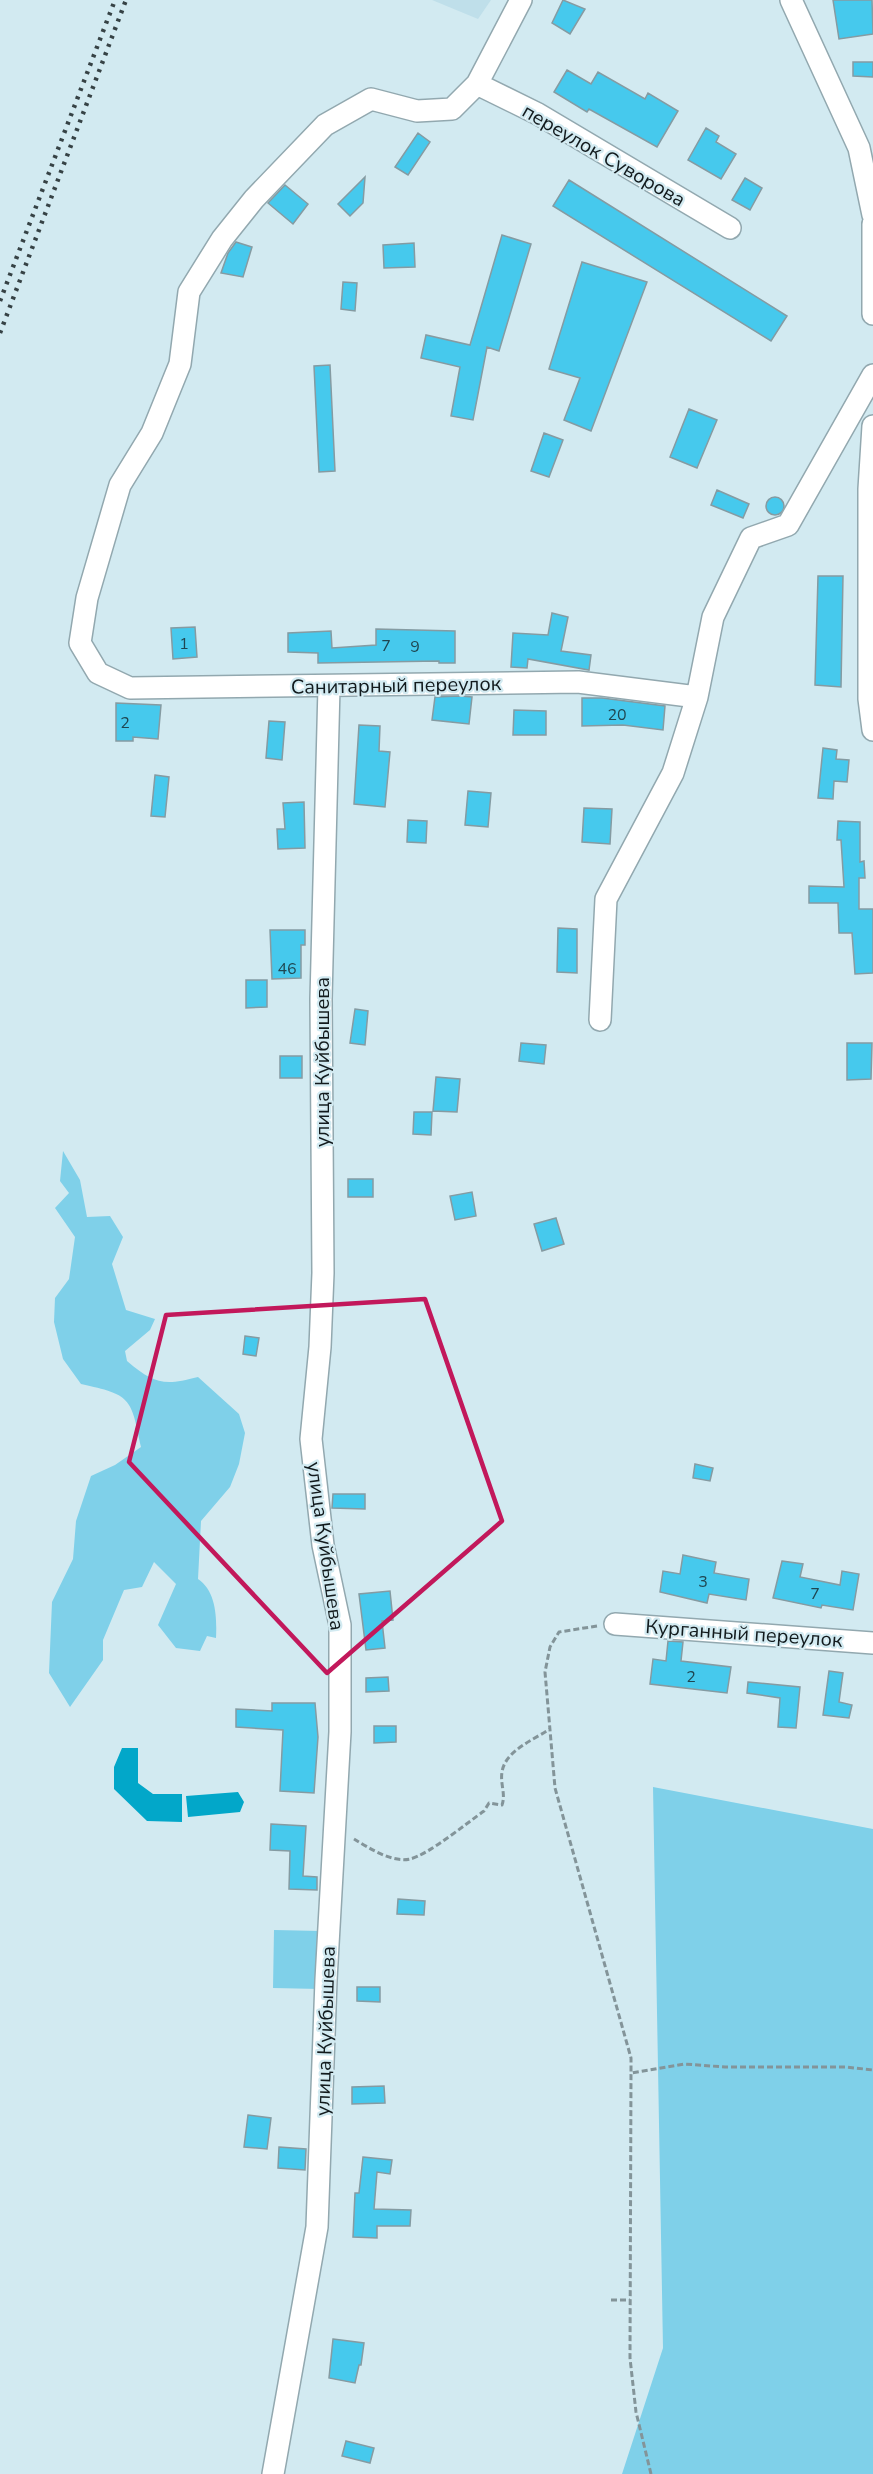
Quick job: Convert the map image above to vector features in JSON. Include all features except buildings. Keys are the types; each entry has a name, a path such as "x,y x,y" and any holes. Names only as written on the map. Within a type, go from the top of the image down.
{"street":[{"path":"477,84 521,0"},
{"path":"791,0 859,148 873,215"},
{"name":"переулок Суворова","path":"477,84 538,114 730,228"},
{"name":"Санитарный переулок","path":"477,84 452,109 417,111 371,99 325,125 254,199 222,239 189,292 180,364 152,433 120,485 87,598 80,643 98,673 130,688 578,682 697,697"},
{"path":"873,224 873,314"},
{"path":"600,1020 606,899 673,774 697,697 713,617 752,538 788,525 873,375"},
{"path":"873,426 869,489 873,730"},
{"name":"улица Куйбышева","path":"273,2474 317,2227 340,1732 340,1625 323,1545 311,1439 320,1347 323,1272 321,999 329,687"},
{"name":"Курганный переулок","path":"615,1624 873,1643"}],"path":[{"path":"615,1624 559,1632 550,1647 545,1672 555,1788 632,2058 630,2358 636,2412 651,2474"},
{"path":"334,1827 391,1858 409,1859 430,1848 484,1811 489,1803 502,1805 504,1798 502,1772 510,1754 550,1730"},
{"path":"631,2073 684,2064 873,2070"},
{"path":"611,2300 630,2300"}],"highlighted area":[{"path":"425,1299 502,1521 327,1673 129,1462 166,1315"}],"shaded area":[{"path":"432,0 491,0 478,19"},
{"path":"63,1151 80,1180 87,1217 110,1216 123,1237 112,1264 126,1310 155,1319 150,1330 125,1351 127,1361 152,1379 160,1381 176,1382 198,1377 239,1414 245,1433 239,1464 230,1487 201,1521 198,1579 209,1590 212,1597 216,1638 207,1636 200,1651 176,1648 158,1625 176,1584 154,1562 142,1587 124,1590 103,1640 103,1660 70,1707 49,1673 52,1602 73,1559 76,1521 91,1476 115,1465 141,1447 131,1408 126,1401 110,1391 81,1384 63,1359 54,1322 55,1298 69,1279 75,1237 55,1208 69,1193 60,1181"},
{"path":"122,1748 138,1748 138,1783 153,1794 182,1794 182,1822 147,1821 114,1789 114,1767"},
{"path":"653,1787 873,1829 873,2474 622,2474 663,2348"},
{"path":"238,1792 244,1802 240,1812 188,1817 186,1796"},
{"path":"274,1930 321,1931 320,1989 273,1988"}],"railway":[{"path":"0,301 115,0"},
{"path":"0,333 126,0"}]}
